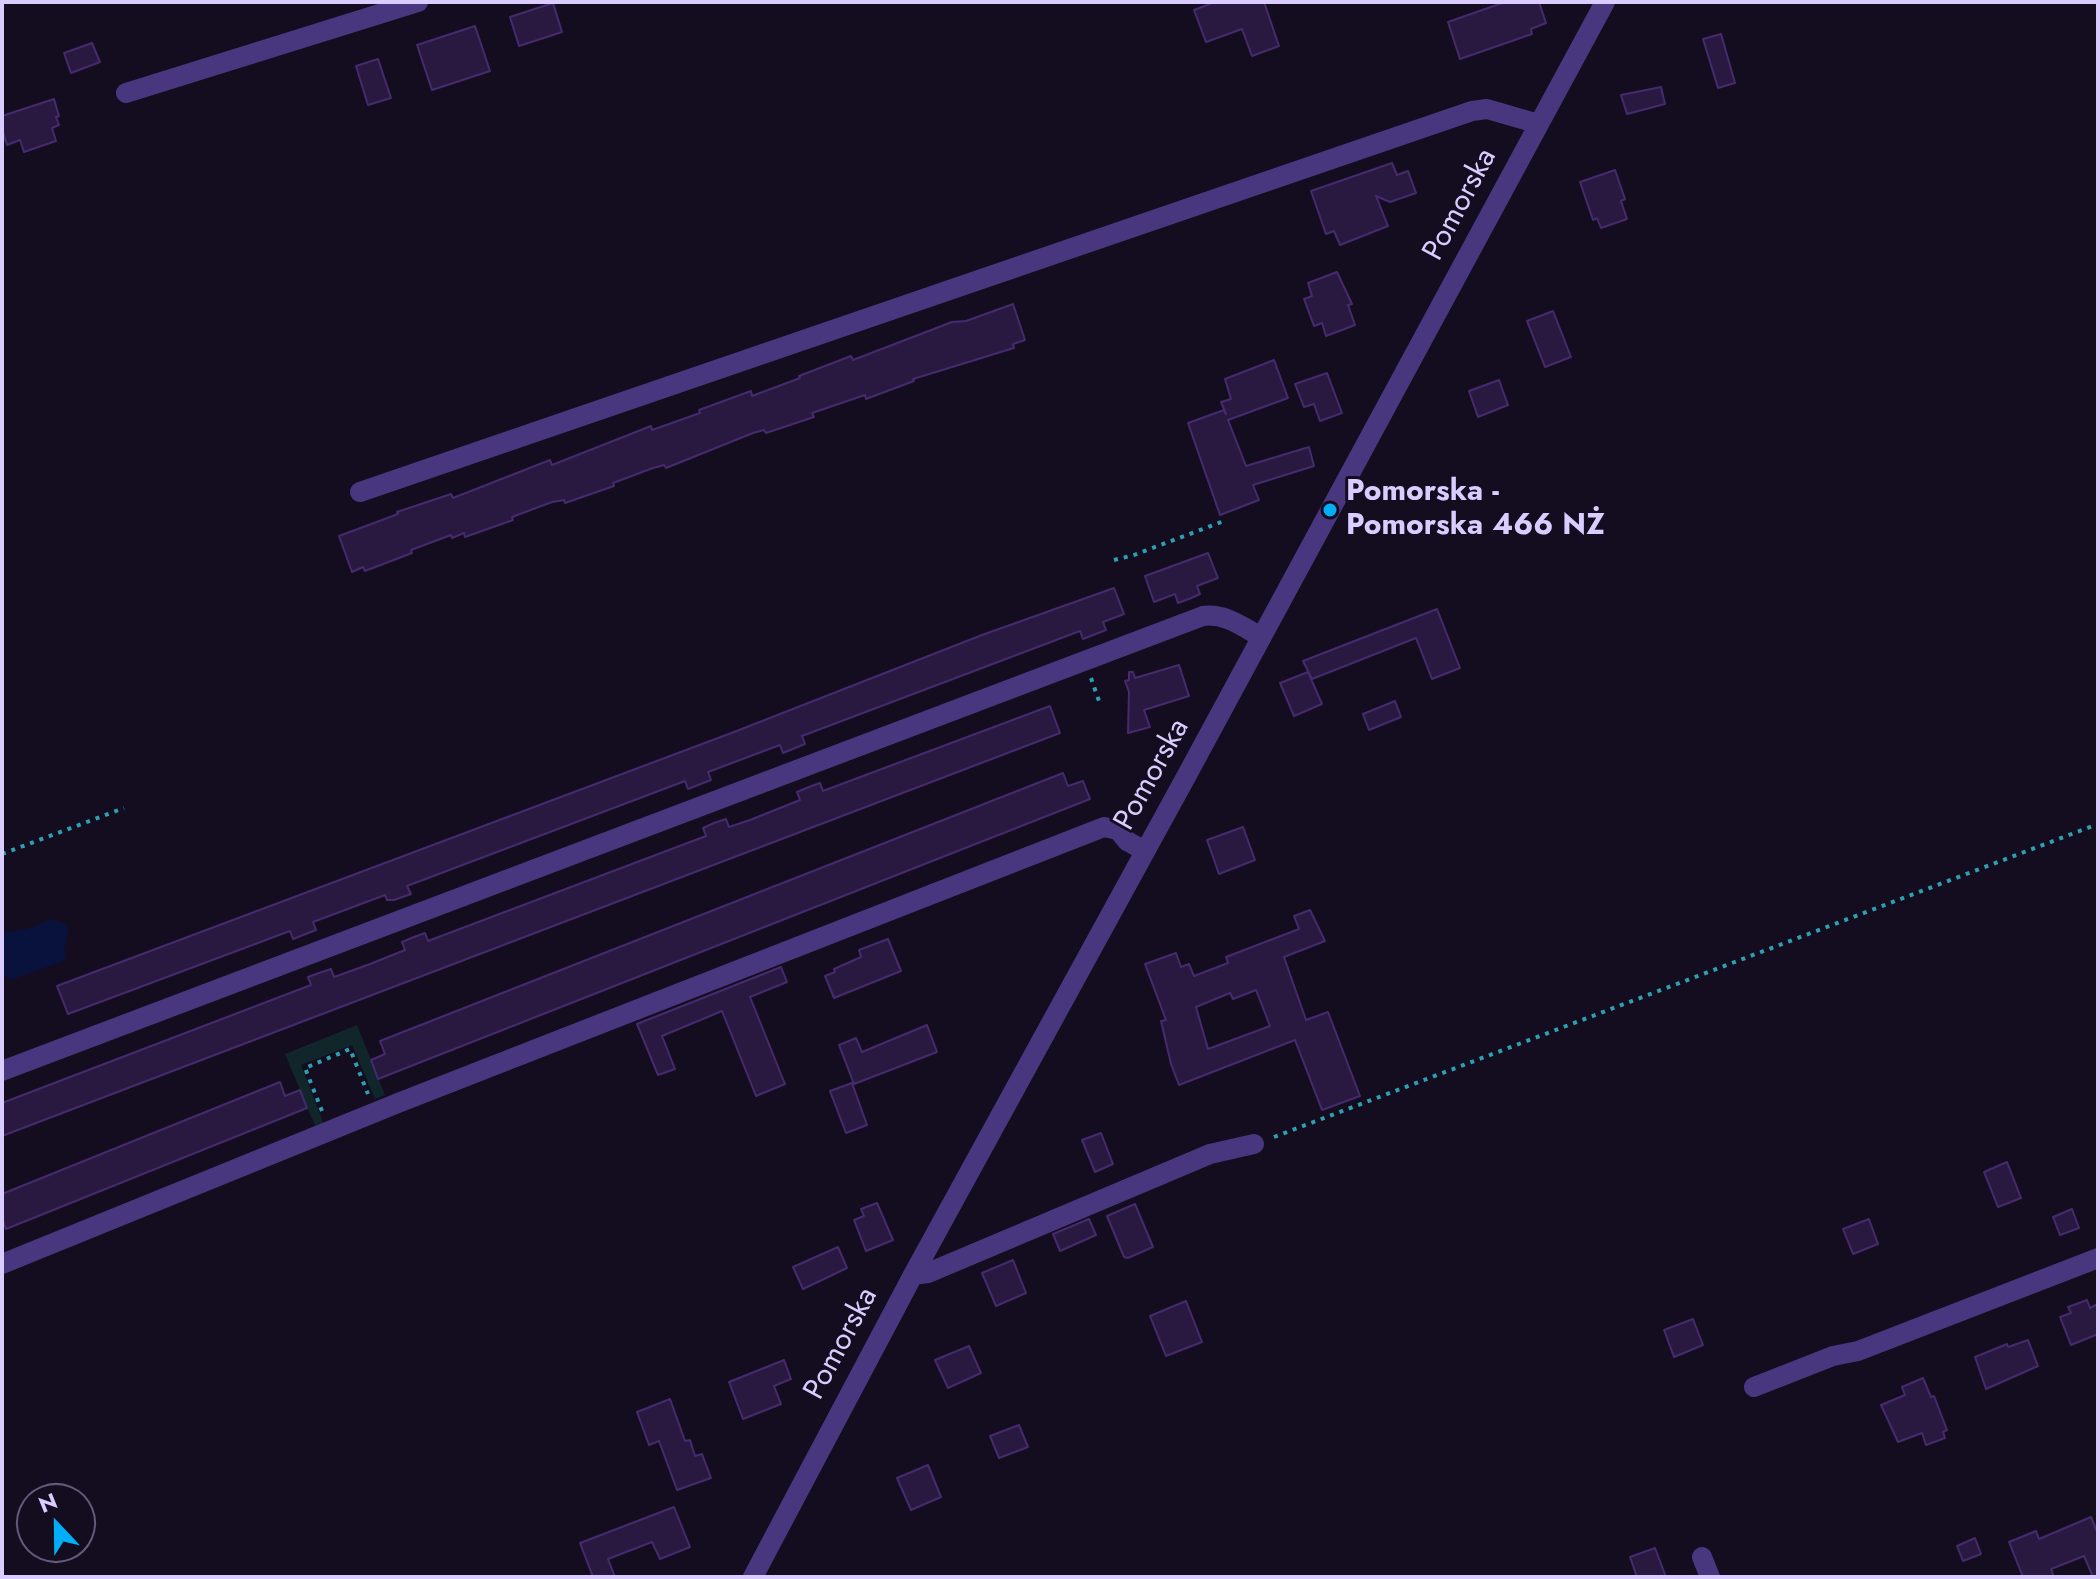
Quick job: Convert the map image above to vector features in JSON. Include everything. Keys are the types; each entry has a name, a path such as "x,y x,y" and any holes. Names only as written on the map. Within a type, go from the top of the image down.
{"street":[{"path":"126,93 418,2"},
{"name":"Pomorska","path":"753,1577 913,1275 1605,2"},
{"path":"360,492 1472,111 1487,109 1539,124"},
{"path":"2,1071 1203,616 1215,614 1225,617 1261,637"},
{"path":"2,1264 376,1112 1104,827 1118,830 1127,841 1145,851"},
{"path":"913,1275 928,1273 1210,1154 1254,1144"},
{"path":"1754,1387 1833,1356 1858,1351 2098,1258"},
{"path":"1702,1557 1710,1577"}],"path":[{"path":"1114,560 1224,521"},
{"path":"2,854 124,808"},
{"path":"1254,1144 2098,824"},
{"path":"331,1132 305,1068 350,1049 376,1112"}],"green space":[{"path":"357,1025 385,1095 375,1099 352,1045 301,1065 323,1122 315,1126 285,1054"}],"shaded area":[{"path":"51,919 65,924 69,930 64,950 66,960 11,980 2,974 2,933 27,929"}],"building":[{"path":"1215,2 1264,2 1279,46 1252,56 1242,29 1206,42 1194,10"},
{"path":"1505,2 1539,2 1546,23 1531,29 1532,34 1460,59 1448,22"},
{"path":"553,3 562,32 519,46 510,17"},
{"path":"475,26 490,71 432,90 417,45"},
{"path":"1721,34 1735,83 1718,88 1703,39"},
{"path":"92,43 100,62 71,73 64,53"},
{"path":"378,59 391,98 368,105 356,66"},
{"path":"1661,87 1665,104 1627,114 1621,95"},
{"path":"54,99 59,116 56,117 59,125 52,128 56,141 24,152 20,140 7,145 2,116"},
{"path":"1392,163 1397,175 1408,171 1416,193 1390,202 1376,196 1388,226 1340,245 1334,231 1326,234 1311,191"},
{"path":"1615,170 1625,199 1621,201 1627,219 1601,228 1597,218 1593,220 1580,182"},
{"path":"1337,272 1352,304 1348,305 1355,325 1326,336 1322,323 1314,326 1304,299 1312,296 1308,283"},
{"path":"1013,304 1025,340 1013,344 1014,348 913,379 866,399 865,395 812,413 814,417 766,433 764,430 753,433 666,468 664,465 653,468 565,503 564,500 552,502 465,537 464,533 452,538 451,535 365,571 363,567 352,572 339,536 397,512 451,494 453,498 550,460 552,465 651,426 652,430 700,413 699,410 751,391 752,396 851,356 853,360 952,322 966,321"},
{"path":"1553,311 1571,357 1545,367 1527,321"},
{"path":"1274,360 1288,398 1228,420 1246,466 1309,447 1314,466 1253,485 1259,500 1220,515 1188,423 1224,410 1226,414 1221,402 1231,399 1225,379"},
{"path":"1327,373 1342,413 1320,421 1314,404 1304,407 1295,384"},
{"path":"1499,380 1508,405 1478,417 1469,391"},
{"path":"1208,553 1218,578 1197,586 1200,594 1189,599 1178,603 1175,594 1154,602 1145,576"},
{"path":"1114,588 1124,614 1103,622 1106,630 1083,639 1080,631 802,736 805,744 783,753 780,745 708,772 711,780 688,789 685,781 407,886 411,894 394,900 387,900 385,895 313,922 316,930 293,939 290,931 68,1014 57,986 734,732 982,635"},
{"path":"1437,609 1460,668 1432,679 1416,638 1312,679 1303,661"},
{"path":"1179,665 1189,696 1144,710 1150,727 1128,733 1129,692 1125,681 1129,680 1129,672 1133,672 1135,678"},
{"path":"1308,672 1322,704 1294,716 1280,683"},
{"path":"1395,701 1401,717 1369,730 1363,714"},
{"path":"1050,706 1060,733 2,1136 2,1103 311,985 308,977 331,969 334,977 370,964 405,950 402,942 414,937 425,933 428,941 706,836 703,828 714,823 726,819 729,827 750,820 800,800 797,792 809,787 820,783 823,791"},
{"path":"1063,773 1068,786 1083,781 1090,799 378,1079 371,1060 385,1054 380,1041"},
{"path":"1243,827 1255,860 1219,874 1207,840"},
{"path":"1310,910 1325,941 1284,957 1306,1020 1328,1012 1360,1096 1322,1110 1295,1040 1179,1085 1161,1021 1166,1020 1145,964 1176,953 1181,967 1189,964 1194,976 1228,963 1226,957 1299,929 1294,916","holes":["1256,990 1270,1026 1208,1049 1196,1007 1230,993 1233,999"]},
{"path":"888,939 901,971 834,998 825,976 861,957 859,950"},
{"path":"781,967 787,982 750,997 785,1084 756,1096 722,1011 662,1036 675,1069 658,1075 637,1024"},
{"path":"927,1025 937,1052 854,1084 839,1045 856,1038 862,1052"},
{"path":"280,1082 285,1096 300,1090 307,1108 6,1229 2,1218 2,1194"},
{"path":"852,1083 867,1125 846,1133 830,1091"},
{"path":"1101,1133 1113,1164 1095,1172 1082,1140"},
{"path":"2007,1162 2021,1198 1998,1207 1984,1172"},
{"path":"877,1203 893,1240 866,1251 854,1220 864,1216 861,1209"},
{"path":"1135,1204 1153,1247 1128,1258 1124,1257 1107,1216"},
{"path":"2072,1209 2079,1228 2060,1235 2053,1217"},
{"path":"1089,1219 1096,1235 1060,1251 1053,1234"},
{"path":"1869,1219 1878,1244 1853,1254 1843,1229"},
{"path":"838,1247 847,1268 803,1289 793,1267"},
{"path":"1013,1260 1026,1293 996,1306 982,1273"},
{"path":"2087,1300 2090,1308 2098,1304 2098,1334 2071,1345 2060,1317 2071,1313 2068,1307"},
{"path":"1186,1301 1202,1342 1166,1356 1150,1316"},
{"path":"1693,1319 1703,1345 1674,1357 1664,1330"},
{"path":"2028,1340 2038,1366 1986,1389 1975,1357 2007,1344 2008,1347"},
{"path":"969,1346 981,1373 948,1388 935,1360"},
{"path":"784,1360 791,1379 774,1386 781,1404 743,1419 729,1382"},
{"path":"1923,1378 1931,1397 1934,1396 1947,1430 1943,1432 1945,1438 1926,1445 1922,1433 1898,1442 1881,1405 1905,1395 1902,1387"},
{"path":"670,1399 685,1441 690,1440 695,1456 702,1454 711,1478 677,1490 659,1441 649,1445 637,1412"},
{"path":"1019,1425 1028,1447 999,1458 990,1436"},
{"path":"928,1465 941,1497 911,1510 897,1478"},
{"path":"674,1507 690,1547 660,1559 652,1542 608,1559 615,1577 593,1577 580,1543"},
{"path":"2091,1517 2098,1534 2098,1577 2093,1577 2084,1556 2051,1569 2054,1577 2023,1577 2009,1542 2036,1531 2039,1539"},
{"path":"1975,1538 1981,1554 1963,1561 1957,1546"},
{"path":"1655,1548 1666,1577 1637,1577 1630,1557"}],"place":[{"name":"Pomorska - Pomorska 466 NŻ","path":"1330,510"}]}
